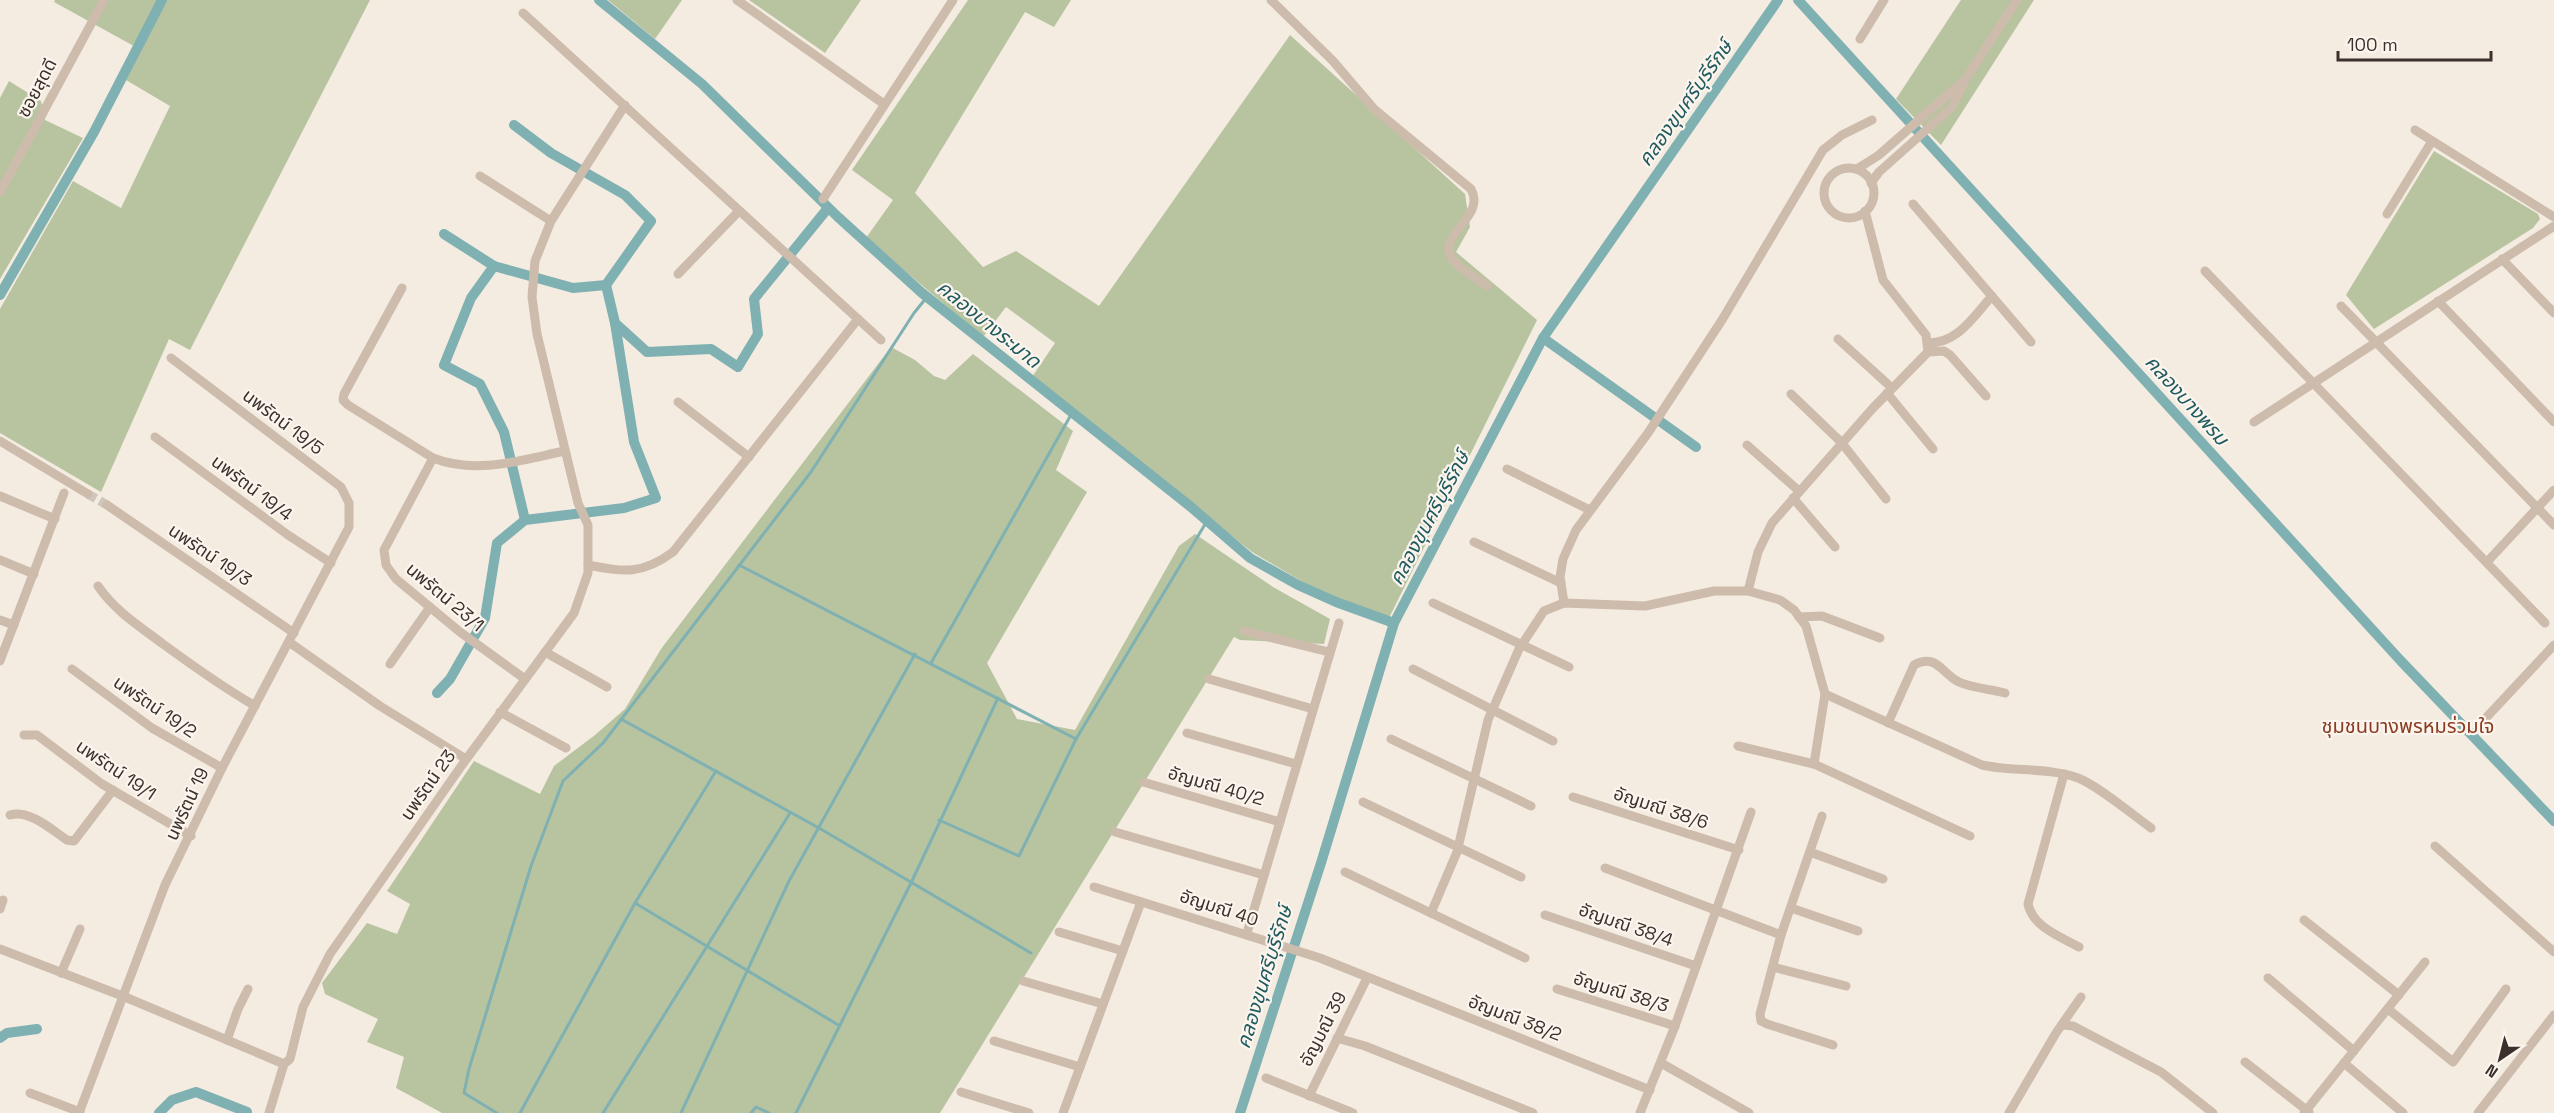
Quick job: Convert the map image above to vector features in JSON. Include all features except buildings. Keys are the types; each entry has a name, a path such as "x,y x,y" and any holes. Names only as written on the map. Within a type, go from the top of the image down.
{"street":[{"name":"ซอยสุดดี","path":"0,192 104,0"},
{"path":"737,0 884,104"},
{"path":"823,199 953,0"},
{"path":"1271,0 1333,61 1374,109 1396,130 1471,189 1476,198 1474,206 1451,240 1448,250 1453,260 1487,286"},
{"path":"1860,39 1884,0"},
{"path":"1871,183 1952,107 1965,80 2017,0"},
{"path":"524,13 881,340"},
{"path":"1857,169 1864,173 1871,183 1874,195 1872,202 1865,211 1854,217 1839,215 1827,205 1824,197 1825,188 1833,174 1840,170 1857,169 1879,155 1965,80"},
{"path":"402,288 343,400 348,405 433,458 464,466 494,466 565,451 537,334 532,297 535,261 551,221 625,105"},
{"path":"1563,603 1561,583 1563,559 1575,530 1648,433 1722,320 1822,150 1842,135 1872,120"},
{"path":"2415,130 2554,217"},
{"path":"2386,214 2432,141"},
{"path":"480,176 551,221"},
{"path":"1913,204 2031,342"},
{"path":"678,274 739,210"},
{"path":"1865,211 1883,280 1926,335 1928,348"},
{"path":"2254,422 2554,226"},
{"path":"2502,259 2554,313"},
{"path":"2205,271 2545,623"},
{"path":"1748,591 1758,552 1772,523 1841,442 1928,348 1953,338 1992,296"},
{"path":"2438,301 2554,422"},
{"path":"2342,306 2554,525"},
{"path":"588,565 619,571 634,571 657,564 673,552 858,319"},
{"path":"1838,339 1889,390 1933,449"},
{"path":"1928,348 1944,351 1950,355 1986,396"},
{"name":"นพรัตน์ 19/5","path":"171,358 341,487 349,503 349,527"},
{"path":"1791,394 1841,442 1886,500"},
{"path":"678,402 749,457"},
{"name":"นพรัตน์ 19/4","path":"155,437 288,535 331,563"},
{"path":"0,441 88,494"},
{"path":"1747,445 1796,495 1835,547"},
{"name":"นพรัตน์ 23","path":"268,1113 284,1064 290,1059 307,997 330,954 466,759 574,613 588,573 588,525 578,503 565,451"},
{"name":"นพรัตน์ 23/1","path":"433,458 384,550 386,565 396,579 460,632 525,679"},
{"path":"1507,469 1590,510"},
{"path":"2487,562 2554,490"},
{"path":"0,661 64,493"},
{"path":"0,496 55,519"},
{"name":"นพรัตน์ 19/3","path":"108,505 292,637 380,706 466,759"},
{"name":"นพรัตน์ 19","path":"79,1113 125,997 159,900 222,768 349,527"},
{"path":"1474,542 1561,583"},
{"path":"0,560 34,574"},
{"path":"98,586 108,602 123,615 215,682 255,706"},
{"path":"1431,913 1458,847 1493,710 1522,645 1544,611 1563,603 1645,606 1714,591 1748,591 1780,600 1794,610 1806,626 1825,694 1814,764"},
{"path":"1433,603 1569,667"},
{"path":"390,664 430,607"},
{"path":"1799,617 1822,616 1880,638"},
{"path":"0,620 14,626"},
{"path":"1247,933 1339,623"},
{"path":"1244,630 1329,652"},
{"path":"2484,720 2554,645"},
{"path":"545,651 607,687"},
{"path":"1888,723 1914,665 1923,661 1932,662 1958,681 2005,693"},
{"name":"นพรัตน์ 19/2","path":"72,669 152,728 222,768"},
{"path":"1413,669 1553,741"},
{"path":"1209,679 1313,709"},
{"path":"1825,694 1982,765 1999,769 2064,774 2080,779 2151,828"},
{"path":"500,712 566,748"},
{"path":"1187,733 1296,764"},
{"name":"นพรัตน์ 19/1","path":"24,735 37,735 113,790 190,836"},
{"path":"1391,739 1531,806"},
{"path":"1738,746 1814,764 1970,836"},
{"path":"2064,774 2028,904 2031,916 2039,924 2079,947"},
{"name":"อัญมณี 40/2","path":"1143,782 1280,822"},
{"path":"10,814 17,812 26,815 67,840 74,841 113,790"},
{"name":"อัญมณี 38/6","path":"1573,797 1739,850"},
{"path":"1363,802 1521,878"},
{"path":"1640,1113 1675,1026 1751,812"},
{"path":"1822,816 1781,935 1760,1014 1761,1020 1833,1045"},
{"path":"1114,832 1264,875"},
{"path":"2435,846 2554,951"},
{"path":"1810,852 1883,879"},
{"path":"1605,868 1781,935"},
{"path":"1345,872 1525,958"},
{"name":"อัญมณี 40","path":"1094,887 1247,933 1320,958 1367,978"},
{"path":"1063,1113 1141,902"},
{"path":"1791,909 1858,931"},
{"name":"อัญมณี 38/4","path":"1545,915 1696,966"},
{"path":"2304,920 2399,995"},
{"path":"61,973 80,930"},
{"path":"1059,932 1123,951"},
{"path":"0,949 125,997 284,1064"},
{"path":"2245,1062 2307,1112 2425,962"},
{"path":"1773,966 1846,987"},
{"name":"อัญมณี 39","path":"1309,1095 1367,978"},
{"name":"อัญมณี 38/2","path":"1367,978 1650,1090"},
{"path":"2268,978 2354,1051"},
{"path":"1023,981 1103,1004"},
{"path":"227,1040 248,989"},
{"name":"อัญมณี 38/3","path":"1557,989 1675,1026"},
{"path":"2388,1009 2453,1062 2506,989"},
{"path":"2009,1113 2081,997"},
{"path":"2478,1113 2554,1015"},
{"path":"2062,1025 2073,1026 2142,1060 2213,1113"},
{"path":"1337,1038 1365,1046 1533,1113"},
{"path":"994,1041 1080,1067"},
{"path":"1661,1063 1749,1113"},
{"path":"2344,1063 2403,1113"},
{"path":"1266,1078 1353,1113"},
{"path":"962,1092 1029,1113"},
{"path":"30,1093 79,1113"}],"green space":[{"path":"55,0 370,0 190,350 169,339 101,492 0,433 0,309 73,181 121,208 170,106 126,80 141,50 54,2"},
{"path":"608,0 682,0 655,39"},
{"path":"749,0 861,0 825,53"},
{"path":"968,0 1071,0 1054,27 1025,12 915,193 983,267 1016,251 1099,306 1290,35 1465,194 1470,227 1456,252 1537,320 1386,624 1313,588 1252,552 1032,377 1055,343 1006,307 983,337 866,238 893,200 852,170"},
{"path":"1961,0 2034,0 1941,145 1896,99"},
{"path":"9,81 41,101 45,120 83,138 0,279 0,98"},
{"path":"2434,151 2538,214 2540,219 2533,228 2374,329 2346,295"},
{"path":"891,347 915,360 934,376 945,380 973,354 1073,431 1056,470 1087,492 987,663 1017,719 1075,730 1179,546 1195,534 1273,587 1330,619 1324,644 1240,640 1234,637 940,1113 442,1113 396,1088 404,1057 367,1042 378,1019 325,994 322,983 367,923 397,934 410,904 387,891 474,761 540,794 554,766 625,709 661,649"}],"waterway":[{"path":"0,295 94,132 162,0"},
{"name":"คลองบางระมาด","path":"599,0 702,84 838,217 922,293 1191,507 1250,558 1298,585 1336,602 1394,623"},
{"name":"คลองขุนศรีบุรีรักษ์","path":"1240,1113 1321,863 1394,623 1543,338 1778,0"},
{"name":"คลองบางพรม","path":"1798,0 2400,660 2554,821"},
{"path":"514,125 551,153 625,195 651,221 606,285 615,323 647,352 711,349 738,367 758,334 754,299 828,208"},
{"path":"444,234 494,266 471,298 444,365 480,384 504,432 525,520"},
{"path":"494,266 573,288 606,285"},
{"path":"497,1113 464,1093 469,1069 531,866 563,781 603,743 811,472 914,313 927,297"},
{"path":"437,693 450,679 485,618 497,543 525,520 624,508 656,498 634,442 615,323"},
{"path":"1543,338 1696,447"},
{"path":"931,663 1072,413"},
{"path":"939,820 1019,856 1076,739 1207,521"},
{"path":"739,565 1076,739"},
{"path":"681,1113 789,881 915,654"},
{"path":"796,1113 911,883 998,698"},
{"path":"621,719 819,828 1031,953"},
{"path":"716,771 635,903 840,1026"},
{"path":"603,1113 790,813"},
{"path":"520,1113 635,903"},
{"path":"0,1038 7,1033 37,1029"},
{"path":"159,1113 172,1100 196,1092 247,1112"},
{"path":"751,1113 756,1107 769,1113"}],"tunnel":[{"path":"88,494 107,505"}],"district":[{"name":"ชุมชนบางพรหมร่วมใจ","path":"2408,726"}]}
